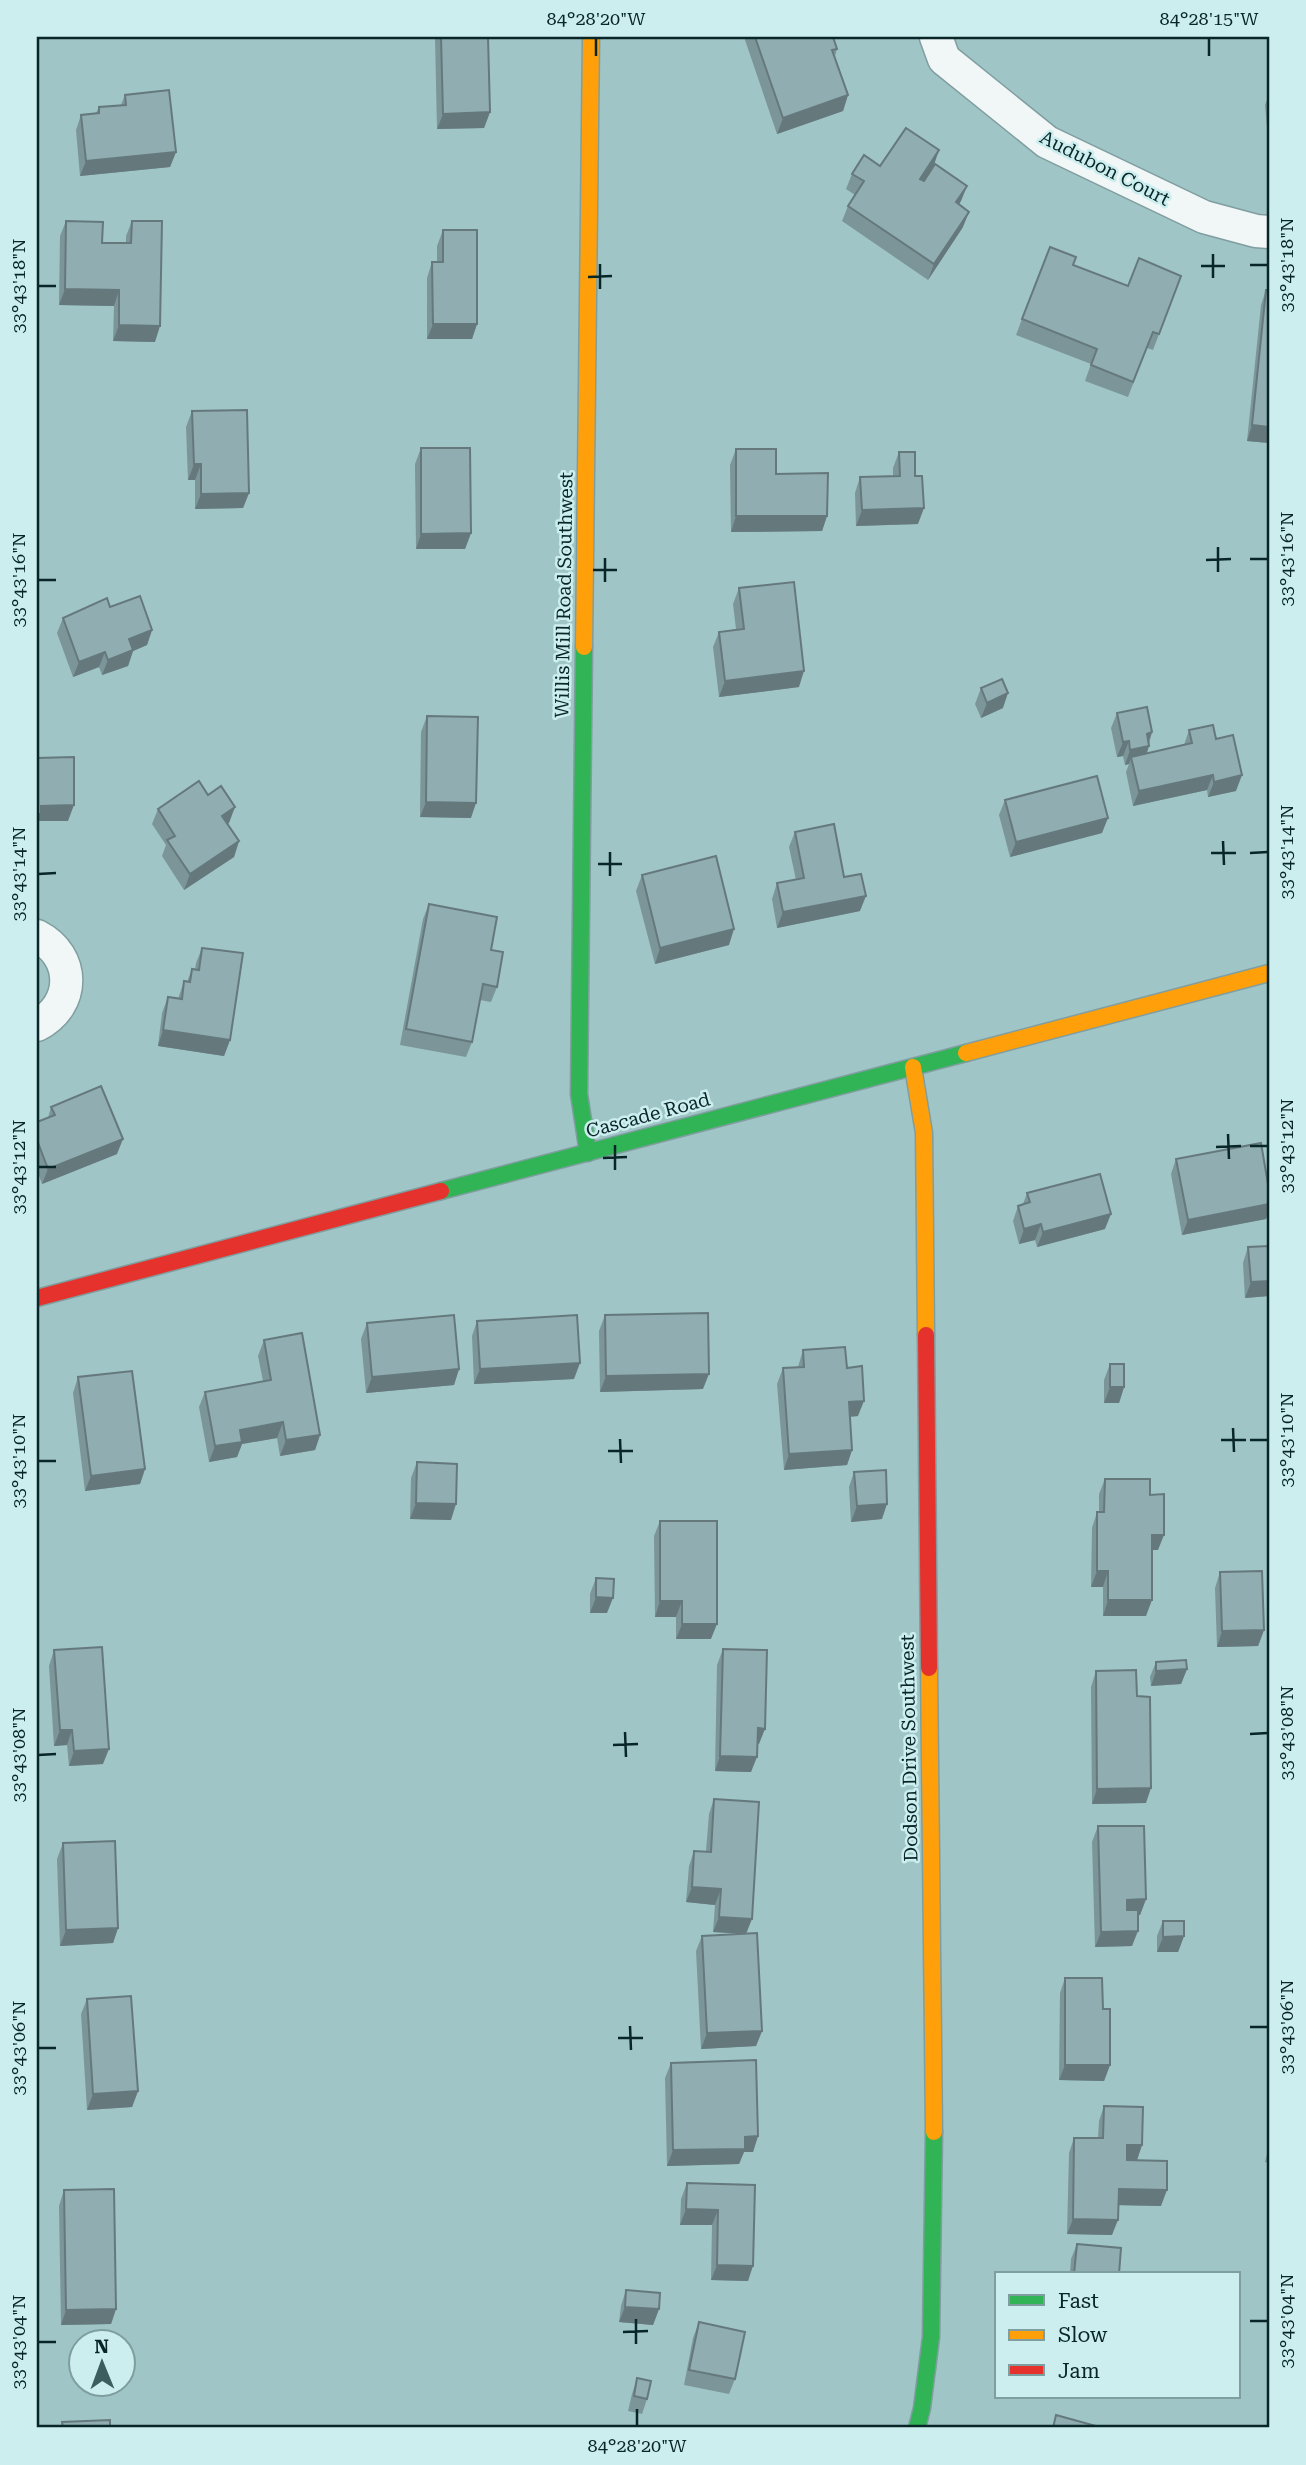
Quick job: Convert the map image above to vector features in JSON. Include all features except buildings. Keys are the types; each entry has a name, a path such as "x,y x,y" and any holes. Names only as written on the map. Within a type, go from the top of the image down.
{"street":[{"name":"Willis Mill Road Southwest","path":"588,1153 579,1094 591,37"},
{"name":"Audubon Court","path":"936,37 944,59 1047,142 1204,217 1255,231 1269,232"},
{"path":"37,936 46,940 57,951 67,980 58,1009 37,1025"},
{"name":"Cascade Road","path":"37,1298 1269,973"},
{"name":"Dodson Drive Southwest","path":"913,1067 924,1133 934,2157 930,2337 922,2408 917,2428"}],"traffic: fast":[{"path":"584,647 579,1094 588,1153"},
{"path":"441,1191 966,1053"},
{"path":"917,2428 931,2337 934,2132"}],"traffic: slow":[{"path":"584,647 591,37"},
{"path":"966,1053 1269,973"},
{"path":"913,1067 924,1133 926,1335"},
{"path":"929,1668 934,2132"}],"traffic: jam":[{"path":"37,1298 441,1191"},
{"path":"926,1335 929,1668"}]}
